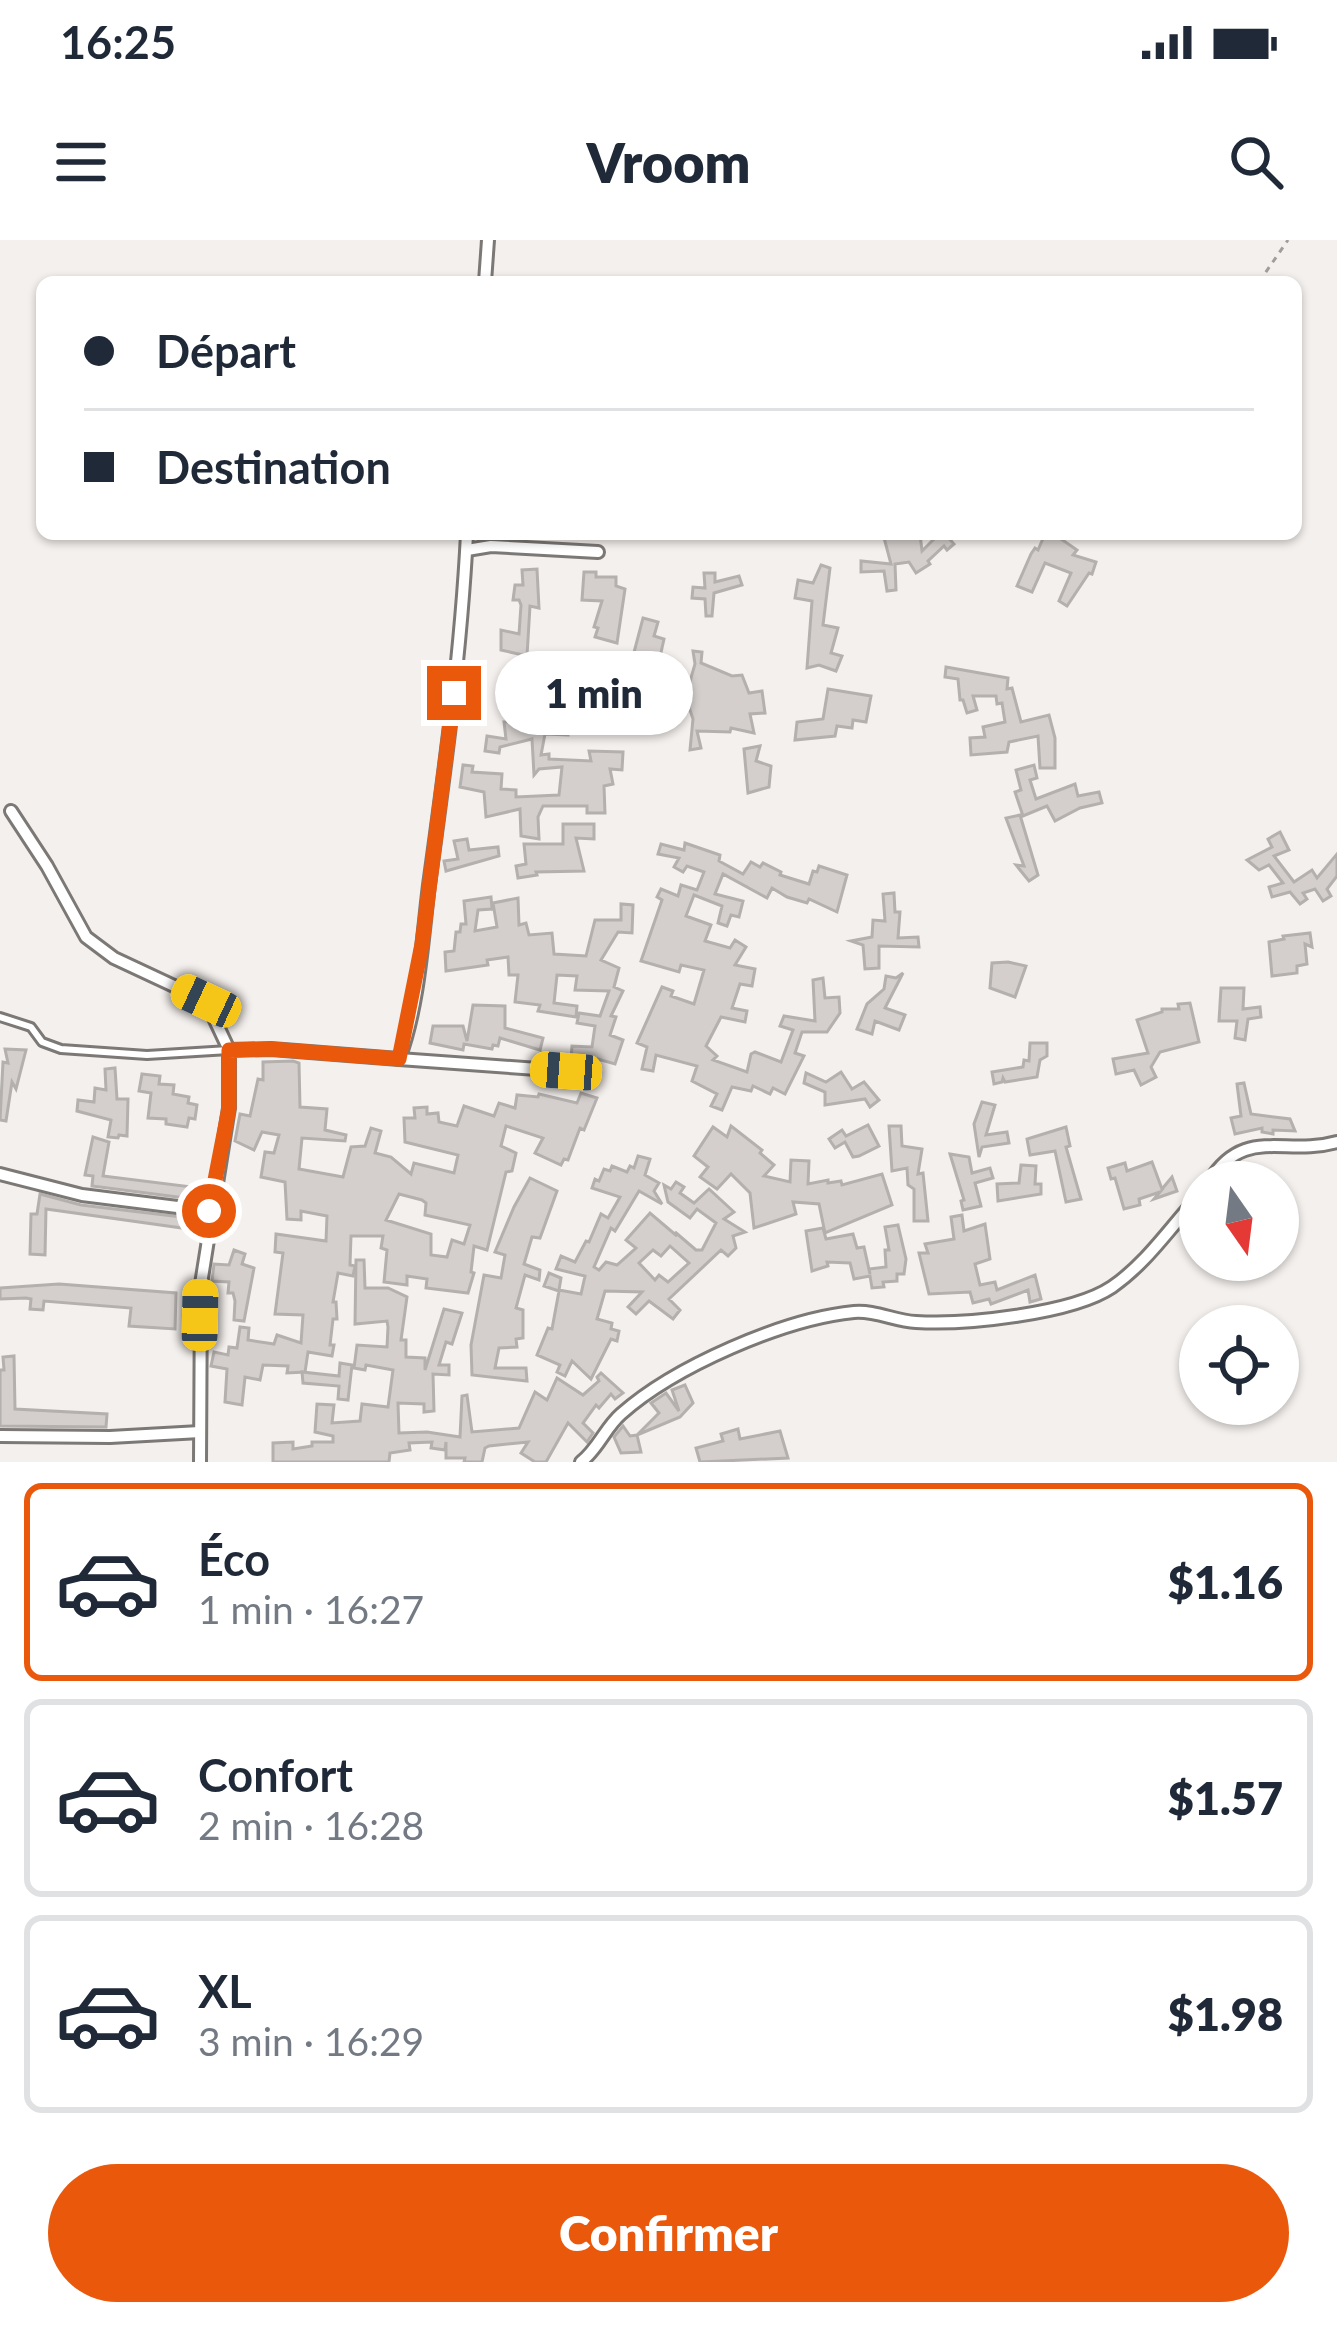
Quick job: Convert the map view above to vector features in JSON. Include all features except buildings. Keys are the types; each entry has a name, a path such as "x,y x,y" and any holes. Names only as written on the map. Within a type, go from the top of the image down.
{"street":[{"path":"485,276 488,240"},
{"path":"399,1059 409,1023 429,887 463,614 467,540"},
{"path":"466,550 491,546 598,552"},
{"path":"10,812 86,937 114,958 206,1001 229,1050 229,1108 201,1284 200,1460 214,1462"},
{"path":"229,1050 271,1049 566,1071"},
{"path":"1224,1161 1244,1148 1337,1142"},
{"path":"0,1174 82,1195 209,1211"},
{"path":"580,1462 608,1426 640,1398 735,1348 785,1329 855,1312 913,1322 980,1321 1092,1297 1153,1252 1179,1220"},
{"path":"0,1436 200,1432"}],"lane":[{"path":"0,1017 32,1027 42,1042 61,1049 147,1055 229,1050"}],"path":[{"path":"1263,276 1288,240"}],"route":[{"path":"209,1211 229,1108 229,1050 399,1059 422,944 454,693"}]}
